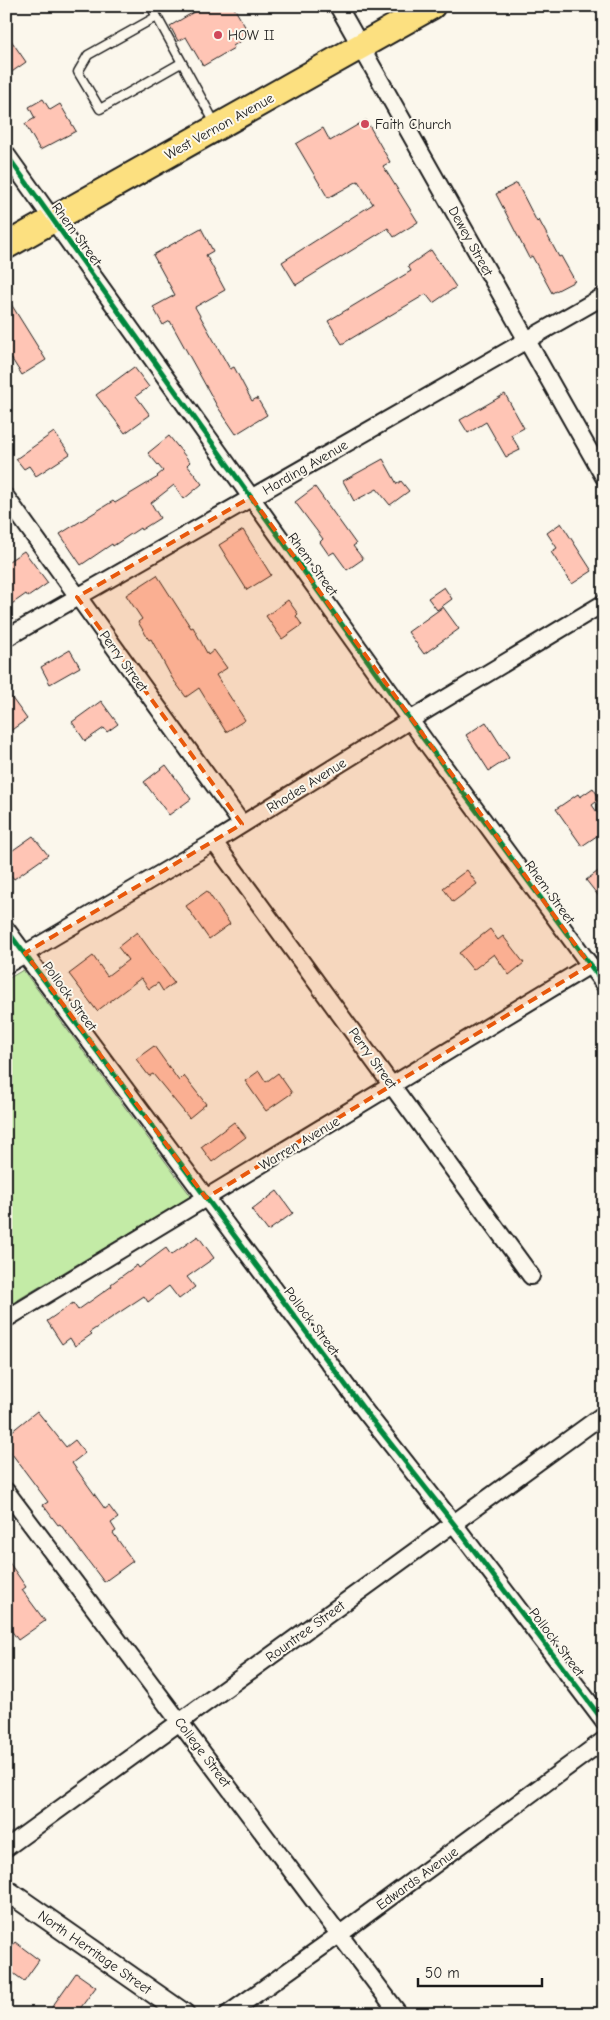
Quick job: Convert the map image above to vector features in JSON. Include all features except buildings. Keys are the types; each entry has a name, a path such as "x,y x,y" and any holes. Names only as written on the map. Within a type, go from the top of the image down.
{"main road":[{"name":"West Vernon Avenue","path":"6,246 432,6"}],"street":[{"name":"Dewey Street","path":"338,6 604,477"},
{"name":"Rhem Street","path":"6,154 410,720 604,984"},
{"name":"Harding Avenue","path":"6,638 604,296"},
{"name":"Perry Street","path":"6,498 242,824"},
{"name":"Rhodes Avenue","path":"6,965 214,842 410,720 604,603"},
{"name":"Perry Street","path":"214,842 531,1276"},
{"name":"Pollock Street","path":"6,929 365,1411 454,1524 604,1722"},
{"name":"Warren Avenue","path":"6,1319 590,965"},
{"name":"Rountree Street","path":"6,1848 604,1414"},
{"name":"College Street","path":"6,1491 399,2014"},
{"name":"Edwards Avenue","path":"228,2014 604,1740"},
{"name":"North Herritage Street","path":"6,1890 184,2014"}],"lane":[{"path":"151,6 217,127"},
{"path":"156,17 88,55 78,72 100,109 181,63"}],"highlighted area":[{"path":"251,497 590,965 206,1198 25,953 242,824 77,597"}],"green space":[{"path":"23,970 191,1196 6,1307 6,980"}],"cycle path":[{"path":"6,154 425,741 604,984"},
{"path":"6,929 365,1411 454,1524 604,1722"}],"place":[{"name":"HOW II","path":"218,35"},
{"name":"Faith Church","path":"365,124"}]}
